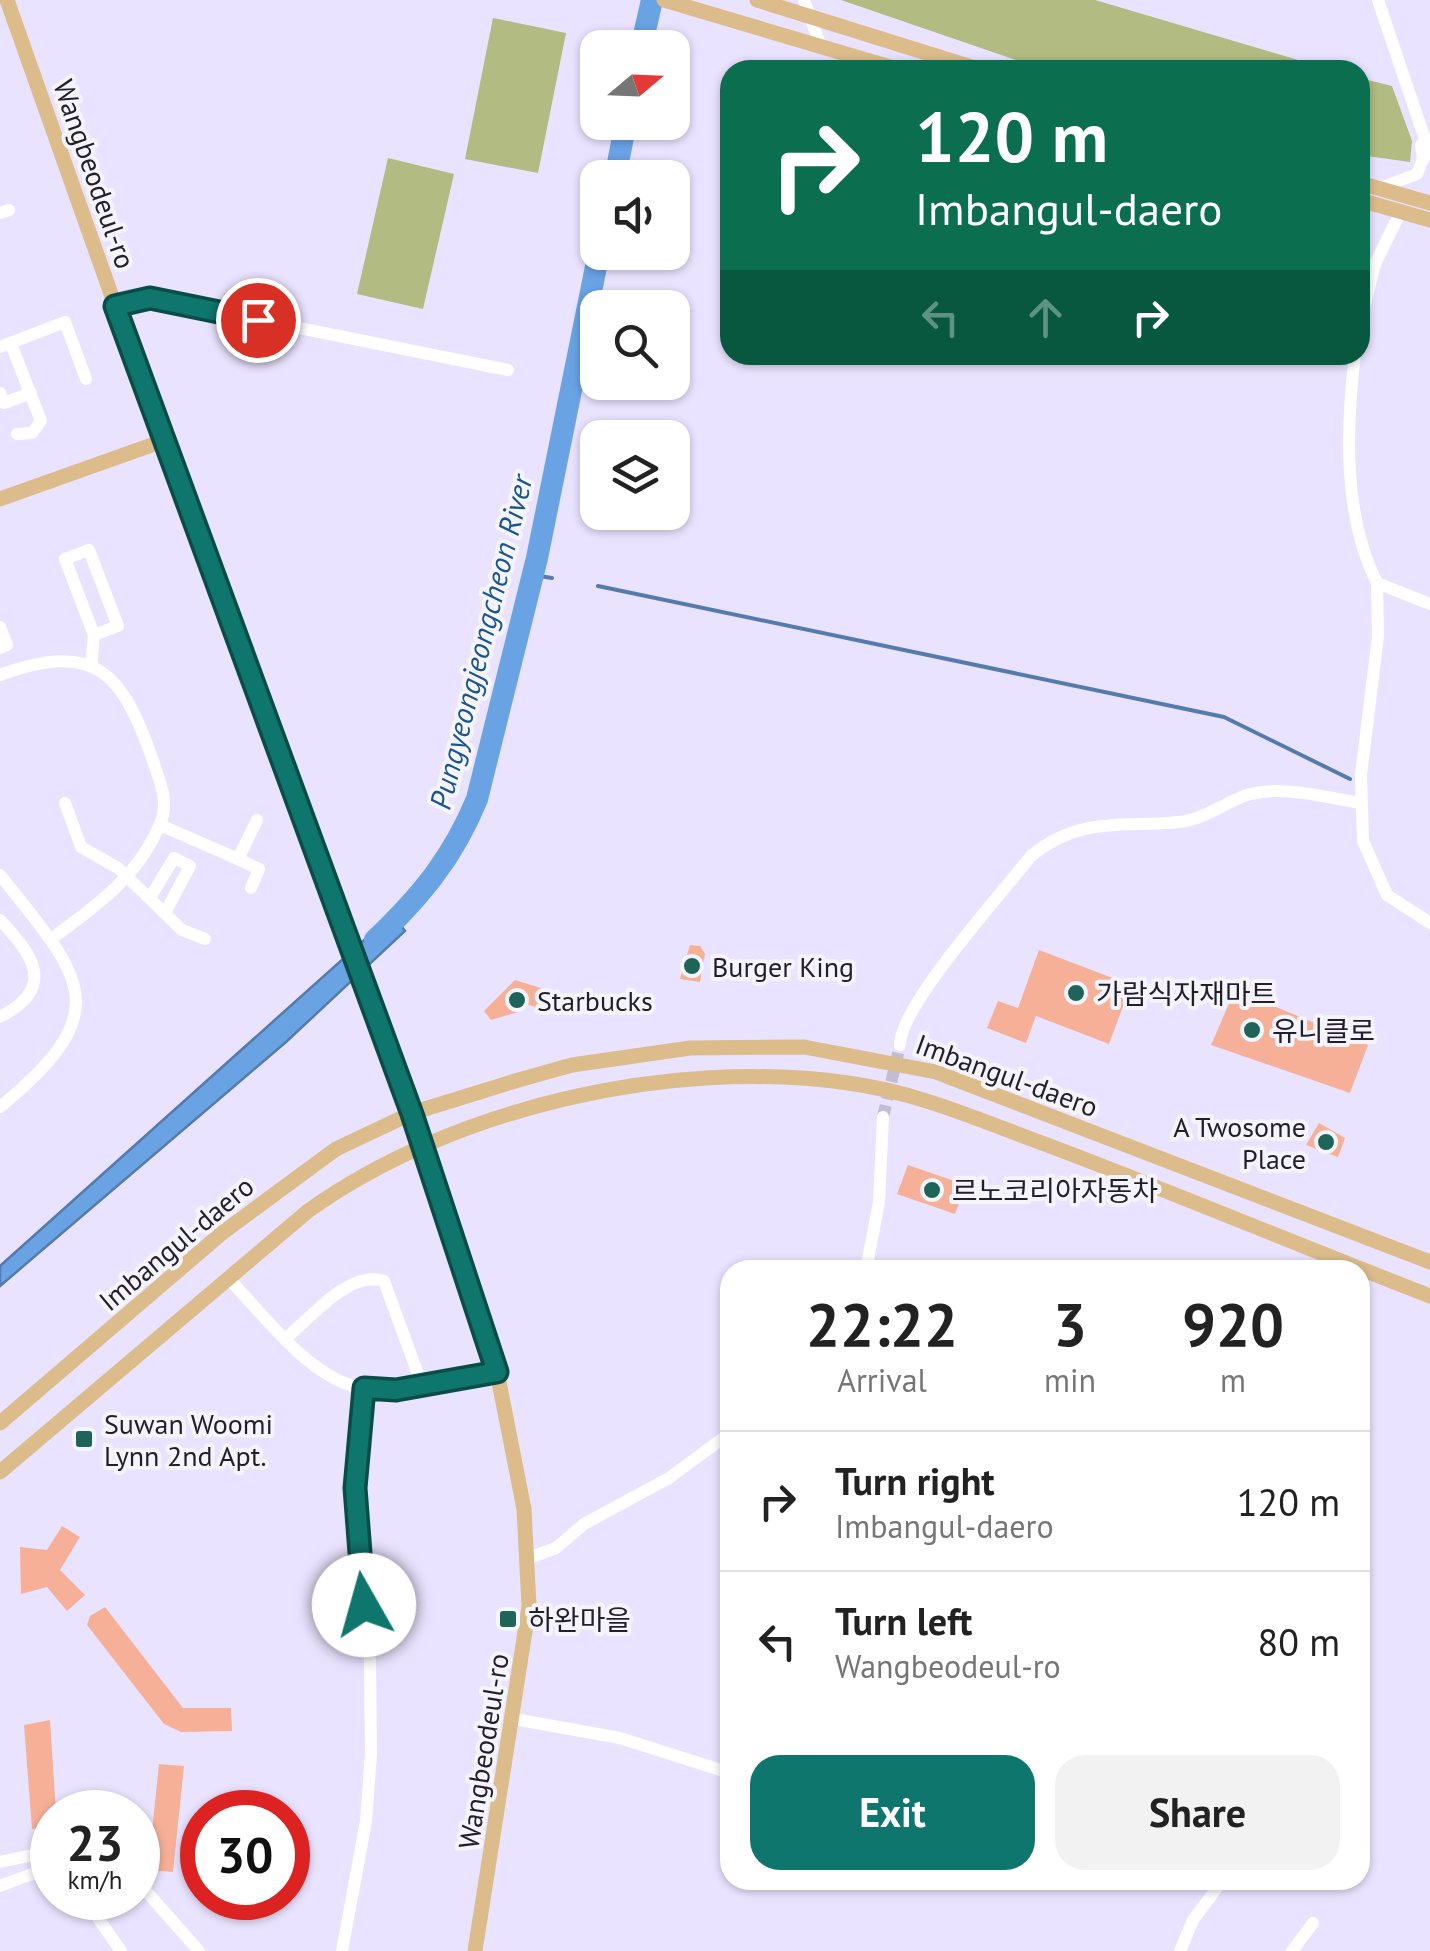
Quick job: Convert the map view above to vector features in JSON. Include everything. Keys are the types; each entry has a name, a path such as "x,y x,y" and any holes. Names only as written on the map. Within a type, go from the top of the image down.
{"main road":[{"name":"Wangbeodeul-ro","path":"7,0 162,441 412,1114 497,1372 518,1470 529,1558 528,1616 475,1951"},
{"path":"664,0 866,60"},
{"path":"757,0 949,60"},
{"path":"1370,186 1430,203"},
{"path":"1370,203 1430,220"},
{"path":"0,499 162,441"},
{"name":"Imbangul-daero","path":"0,1423 293,1178 336,1149 412,1114 572,1065 625,1056 738,1045 834,1050 921,1068 994,1092 1430,1262"},
{"name":"Imbangul-daero","path":"0,1472 354,1178 422,1146 539,1106 624,1088 752,1079 848,1083 942,1106 1338,1260"},
{"name":"Imbangul-daero","path":"1370,1273 1430,1296"}],"street":[{"path":"804,0 822,47"},
{"path":"1378,0 1430,154"},
{"path":"1416,113 1430,136"},
{"path":"1380,188 1412,178 1421,168 1416,113"},
{"path":"1370,284 1375,264 1402,211"},
{"path":"115,306 150,298 508,370"},
{"path":"17,434 32,433 41,421 6,345 65,322 86,379"},
{"path":"1355,365 1352,494 1356,526 1377,583 1378,636 1360,803 1363,841 1387,895 1430,922"},
{"path":"0,393 4,403 31,393"},
{"path":"91,667 94,635 65,559 89,550 118,626 94,635"},
{"path":"1377,583 1430,604"},
{"path":"0,627 7,645 0,648"},
{"path":"0,675 43,664 91,667 114,680 130,700 163,791 160,825 128,876 114,893 51,939"},
{"path":"900,1045 900,1030 920,997 1032,856 1048,845 1114,822 1182,822 1249,794 1308,794 1360,803"},
{"path":"66,803 81,847 128,876 182,930 205,939"},
{"path":"238,858 257,820"},
{"path":"160,825 259,868 251,888"},
{"path":"150,898 174,858 190,866 165,913"},
{"path":"0,876 66,960 75,990 74,1022 61,1051 0,1107"},
{"path":"0,920 31,952 36,966 30,991 0,1018"},
{"path":"868,1260 879,1202 883,1118"},
{"path":"287,1337 355,1281 372,1277 384,1280 422,1385"},
{"path":"229,1279 322,1370 364,1388 422,1385 497,1372"},
{"path":"342,1951 366,1821 371,1754 370,1661 355,1488 364,1388"},
{"path":"529,1558 556,1548 584,1524 669,1478 720,1440"},
{"path":"514,1719 620,1738 720,1770"},
{"path":"0,1886 30,1875"},
{"path":"1180,1951 1193,1920 1216,1890"},
{"path":"160,1907 199,1951"},
{"path":"99,1920 121,1951"},
{"path":"1292,1951 1313,1923"}],"green space":[{"path":"841,0 1095,0 1298,60 1016,60"},
{"path":"493,18 566,33 538,173 465,159"},
{"path":"1370,80 1392,86 1412,141 1410,162 1370,156"},
{"path":"388,158 454,174 423,309 357,294"}],"water":[{"path":"392,915 405,931 286,1042 0,1286 0,1266"}],"building":[{"name":"Burger King","path":"690,945 700,946 705,954 700,982 680,979"},
{"name":"가람식자재마트","path":"1039,950 1131,985 1109,1044 1036,1016 1026,1043 987,1028 998,1001 1018,1008"},
{"name":"Starbucks","path":"515,980 544,989 538,1008 521,1002 518,1012 491,1020 484,1011"},
{"path":"1235,990 1368,1045 1350,1093 1211,1045"},
{"name":"A Twosome Place","path":"1319,1123 1345,1138 1338,1157 1306,1145"},
{"name":"르노코리아자동차","path":"908,1165 966,1185 955,1214 897,1194"},
{"path":"62,1526 80,1537 60,1570 85,1595 67,1611 47,1587 21,1594 20,1547 47,1550"},
{"path":"105,1607 183,1708 231,1708 232,1731 181,1732 164,1724 87,1625 90,1616"},
{"path":"50,1720 55,1790 30,1790 30,1803 24,1725"},
{"path":"159,1764 184,1766 173,1872 160,1871 160,1790 156,1790"}],"waterway":[{"name":"Pungyeongjeongcheon River","path":"645,30 652,0"},
{"name":"Pungyeongjeongcheon River","path":"619,160 622,140"},
{"name":"Pungyeongjeongcheon River","path":"375,940 434,876 477,799 537,558 595,270"},
{"path":"533,575 552,578"},
{"path":"598,586 1224,717 1350,779"}],"tunnel":[{"path":"883,1117 900,1045"}],"place":[{"name":"Burger King","path":"692,966"},
{"name":"가람식자재마트","path":"1076,993"},
{"name":"Starbucks","path":"517,1000"},
{"name":"유니클로","path":"1252,1030"},
{"name":"A Twosome Place","path":"1326,1142"},
{"name":"르노코리아자동차","path":"932,1190"},
{"name":"Suwan Woomi Lynn 2nd Apt.","path":"84,1439"},
{"name":"하완마을","path":"508,1619"}],"route":[{"path":"258,320 150,298 115,306 412,1114 497,1372 396,1390 364,1388 355,1488 364,1605"}]}
